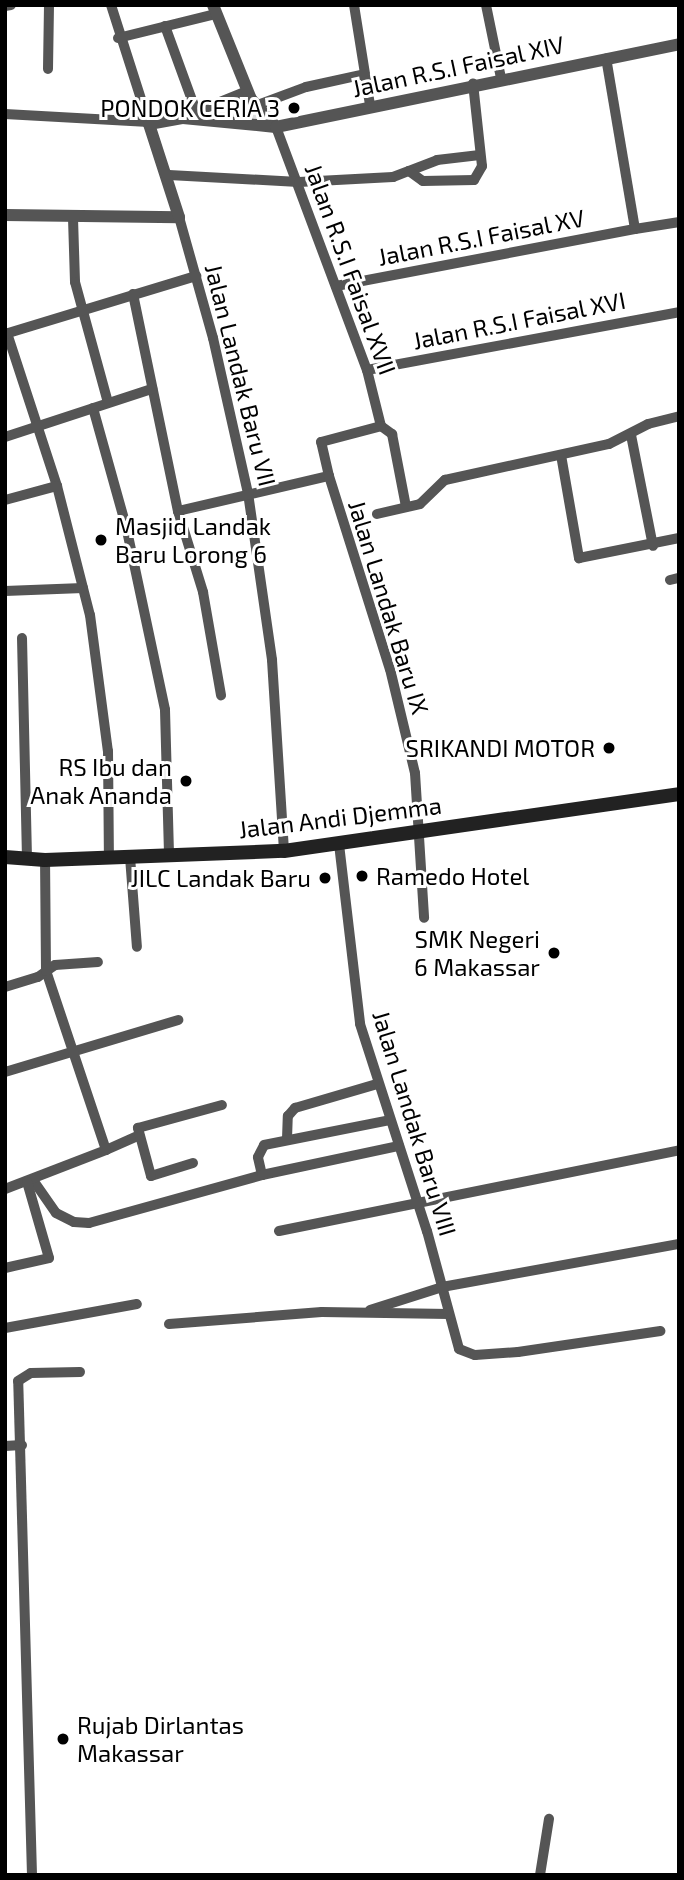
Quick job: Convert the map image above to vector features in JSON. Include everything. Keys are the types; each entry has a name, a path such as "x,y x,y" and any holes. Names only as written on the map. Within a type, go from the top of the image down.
{"main road":[{"name":"Jalan Andi Djemma","path":"5,857 45,860 284,851 679,794"}],"street":[{"path":"5,6 11,5"},
{"path":"48,5 48,69"},
{"path":"5,114 149,123 118,38 111,5"},
{"path":"354,5 370,105"},
{"path":"486,5 501,78"},
{"path":"118,38 215,10 247,91 255,106 276,127"},
{"path":"165,26 196,111"},
{"name":"Jalan R.S.I Faisal XIV","path":"149,123 183,118 276,127 473,83 679,44"},
{"path":"606,58 635,229"},
{"path":"255,106 306,87 365,74"},
{"path":"410,170 424,181 474,180 480,175 473,83"},
{"path":"183,118 247,91"},
{"name":"Jalan Landak Baru VII","path":"149,123 169,175 248,493 272,660 284,851"},
{"name":"Jalan R.S.I Faisal XVII","path":"276,127 299,182 367,370 381,426 392,434 406,507"},
{"path":"169,175 299,182 393,177 437,160 480,155"},
{"path":"5,215 72,218 179,217"},
{"path":"72,218 72,262 108,403"},
{"name":"Jalan R.S.I Faisal XV","path":"335,286 679,222"},
{"path":"109,858 104,711 83,588 57,486 6,333 196,276"},
{"path":"133,294 178,511 203,592 221,695"},
{"name":"Jalan R.S.I Faisal XVI","path":"367,370 679,312"},
{"path":"5,437 152,389"},
{"path":"93,408 126,526 165,710 169,855"},
{"path":"377,514 420,504 445,480 561,455 631,435 648,424 679,416"},
{"path":"329,476 321,442 381,426"},
{"path":"631,435 653,546"},
{"path":"561,455 579,558 653,546 679,538"},
{"name":"Jalan Landak Baru IX","path":"178,511 329,476 403,722 415,774 424,918"},
{"path":"5,500 57,486"},
{"path":"5,592 83,588"},
{"path":"22,638 27,859"},
{"name":"Jalan Landak Baru VIII","path":"339,845 360,1024 377,1084 418,1202 459,1349 475,1356 660,1331"},
{"path":"130,857 136,947"},
{"path":"45,860 46,971 106,1150"},
{"path":"5,987 61,964 98,962"},
{"path":"5,1072 178,1020"},
{"path":"287,1139 288,1116 295,1108 377,1084"},
{"path":"193,1163 151,1176 139,1135 142,1125 222,1105"},
{"path":"261,1175 259,1150 287,1139 390,1120"},
{"path":"5,1189 139,1135"},
{"path":"30,1181 56,1213 74,1222 89,1223 261,1175 399,1146"},
{"path":"278,1231 679,1150"},
{"path":"5,1268 49,1258 30,1181"},
{"path":"370,1310 442,1287 679,1244"},
{"path":"5,1328 137,1304"},
{"path":"169,1324 370,1310 449,1314"},
{"path":"32,1875 19,1381 23,1375 80,1371"},
{"path":"5,1446 22,1445"},
{"path":"540,1875 549,1819"}],"shaded area":[{"path":"244,96 260,121 199,114"}],"place":[{"name":"PONDOK CERIA 3","path":"294,108"},
{"name":"Masjid Landak Baru Lorong 6","path":"101,540"},
{"name":"SRIKANDI MOTOR","path":"609,748"},
{"name":"RS Ibu dan Anak Ananda","path":"186,781"},
{"name":"Ramedo Hotel","path":"362,876"},
{"name":"JILC Landak Baru","path":"325,878"},
{"name":"SMK Negeri 6 Makassar","path":"554,953"},
{"name":"Rujab Dirlantas Makassar","path":"63,1739"}]}
